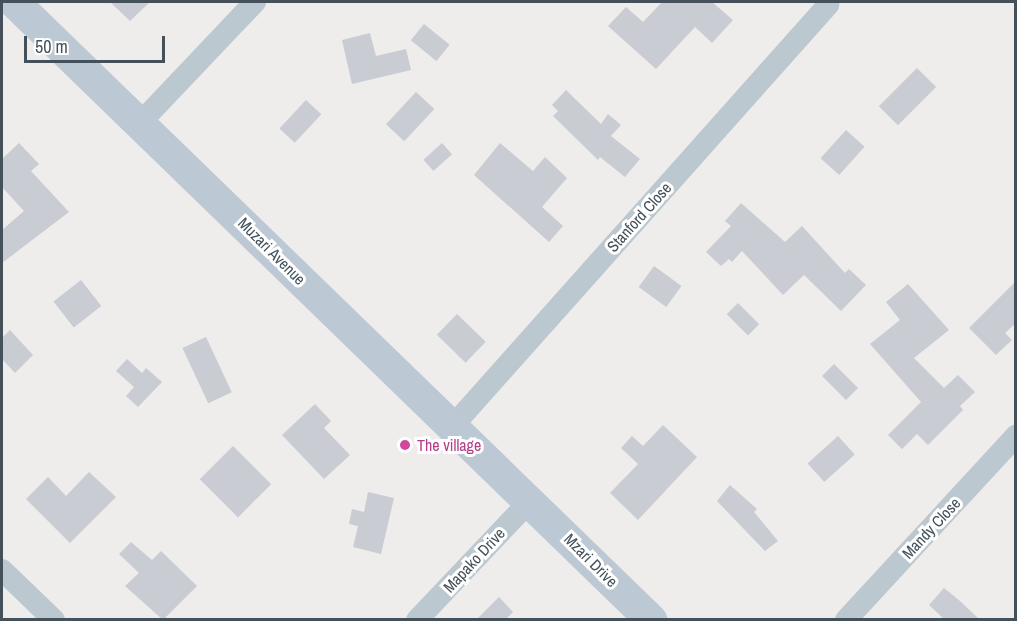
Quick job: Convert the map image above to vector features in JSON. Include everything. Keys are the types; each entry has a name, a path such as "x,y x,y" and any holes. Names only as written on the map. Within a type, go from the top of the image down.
{"street":[{"name":"Muzari Avenue","path":"14,2 141,122 451,428 531,500"},
{"path":"141,122 255,2"},
{"name":"Stanford Close","path":"451,428 828,5"},
{"name":"Mandy Close","path":"846,620 1016,436"},
{"name":"Mapako Drive","path":"417,620 531,500"},
{"name":"Mzari Drive","path":"531,500 651,620"},
{"path":"2,570 54,620"}],"building":[{"path":"110,2 150,2 130,21"},
{"path":"662,2 712,2 733,20 712,43 695,27 656,69 608,26 626,7 643,22"},
{"path":"424,24 450,45 436,61 411,40"},
{"path":"370,33 376,56 406,49 411,70 352,84 342,40"},
{"path":"917,68 936,87 898,125 879,106"},
{"path":"566,90 601,124 608,114 621,125 611,136 640,159 625,177 600,157 598,160 553,116 558,111 552,105"},
{"path":"416,92 434,109 404,141 386,124"},
{"path":"306,100 321,114 295,143 279,129"},
{"path":"846,130 865,147 839,175 821,158"},
{"path":"19,143 39,164 31,171 69,212 2,263 2,230 24,211 2,187 2,159"},
{"path":"442,143 452,154 433,171 423,160"},
{"path":"500,143 533,171 545,157 567,178 542,207 563,226 549,242 474,175"},
{"path":"741,203 785,242 802,226 845,273 849,269 866,285 841,311 804,275 783,295 742,251 732,262 729,259 721,266 706,252 731,226 725,221"},
{"path":"654,266 682,286 666,307 639,287"},
{"path":"81,280 101,306 74,328 53,302"},
{"path":"1016,281 1016,323 1005,333 1012,340 996,355 969,328"},
{"path":"908,284 949,330 914,358 944,388 958,375 975,392 960,406 963,410 928,445 917,434 902,449 888,435 921,402 870,344 900,320 886,302"},
{"path":"738,303 759,324 748,336 727,314"},
{"path":"457,314 486,342 466,363 437,335"},
{"path":"10,330 33,355 15,373 2,359 2,338"},
{"path":"206,337 232,392 208,403 182,348"},
{"path":"127,359 142,373 146,368 162,382 138,407 126,396 134,387 116,371"},
{"path":"834,364 858,388 846,400 822,376"},
{"path":"315,404 331,421 324,428 350,455 324,479 282,435"},
{"path":"663,425 697,457 638,520 610,493 638,464 621,448 632,436 643,446"},
{"path":"838,436 855,455 824,482 808,463"},
{"path":"233,446 271,484 238,517 200,479"},
{"path":"89,472 116,497 70,543 26,499 48,477 66,496"},
{"path":"730,485 757,509 754,512 778,541 765,551 717,501"},
{"path":"368,492 394,498 381,554 353,547 358,526 349,524 352,509 364,512"},
{"path":"131,542 152,560 161,551 197,586 163,620 125,586 139,573 119,554"},
{"path":"944,588 980,620 945,620 929,605"},
{"path":"499,597 513,612 505,620 476,620"}],"place":[{"name":"The village","path":"405,445"}]}
